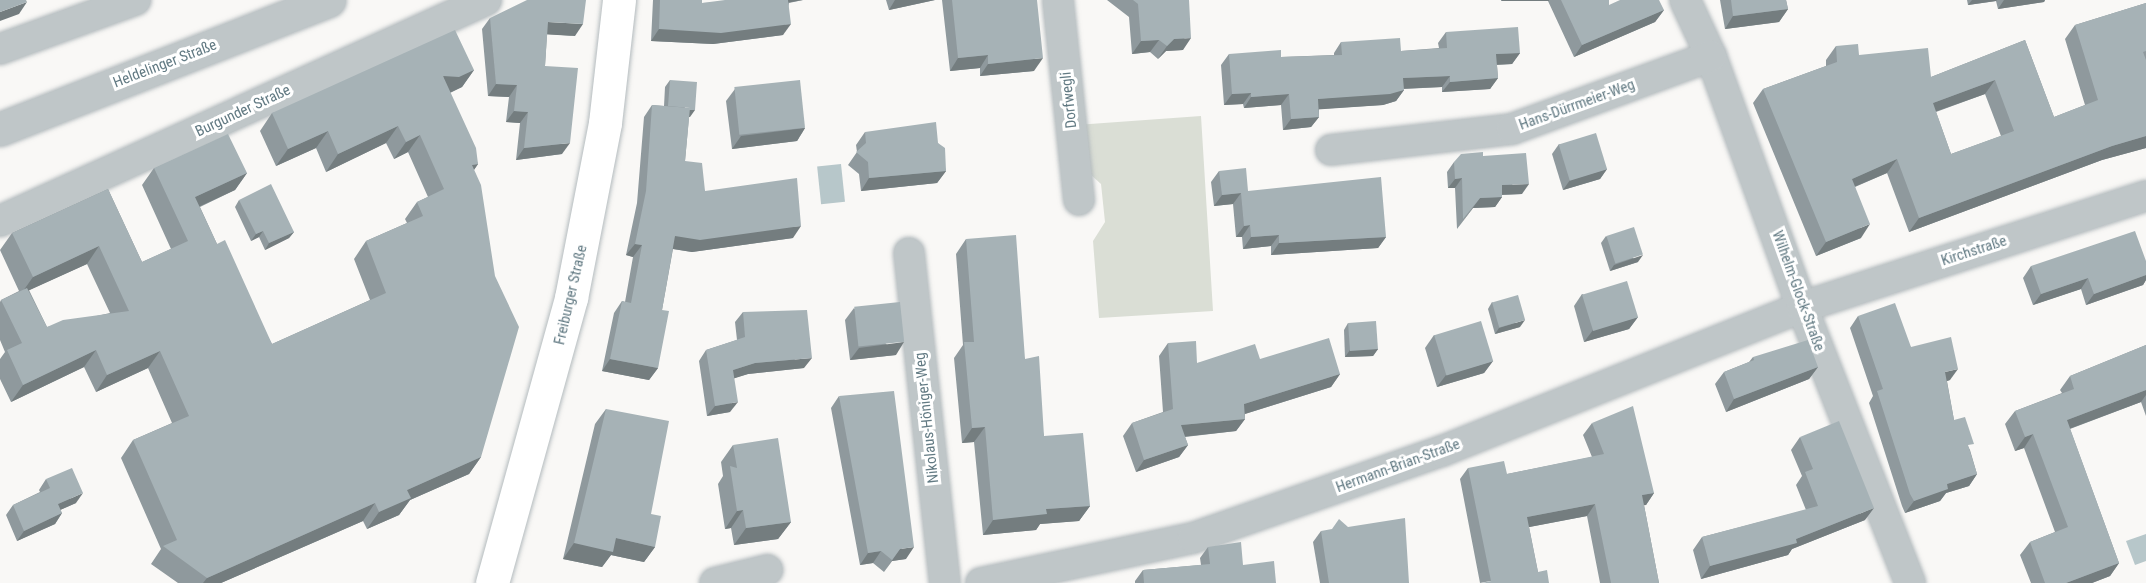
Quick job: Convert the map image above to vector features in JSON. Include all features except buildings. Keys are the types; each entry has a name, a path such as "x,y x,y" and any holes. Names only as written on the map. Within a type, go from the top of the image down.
{"main road":[{"name":"Freiburger Straße","path":"492,583 572,298 605,123 619,0"}],"street":[{"path":"0,49 58,12 135,0"},
{"name":"Heldelinger Straße","path":"0,129 329,0"},
{"name":"Burgunder Straße","path":"0,221 486,0"},
{"name":"Dorfwegli","path":"1058,0 1079,200"},
{"name":"Wilhelm-Glock-Straße","path":"1685,0 1712,56 1802,307 1910,583"},
{"name":"Hans-Dürrmeier-Weg","path":"1331,150 1512,129 1712,56"},
{"name":"Kirchstraße","path":"1802,307 2146,196"},
{"name":"Nikolaus-Höniger-Weg","path":"909,253 945,583"},
{"name":"Hermann-Brian-Straße","path":"981,583 1193,538 1442,452 1802,307"},
{"path":"715,583 767,570"}],"shaded area":[{"path":"1201,116 1213,311 1099,318 1093,241 1105,222 1101,184 1079,164 1076,125"},
{"path":"841,164 845,202 821,204 817,167"},
{"path":"2146,534 2146,561 2135,565 2126,541"}]}
